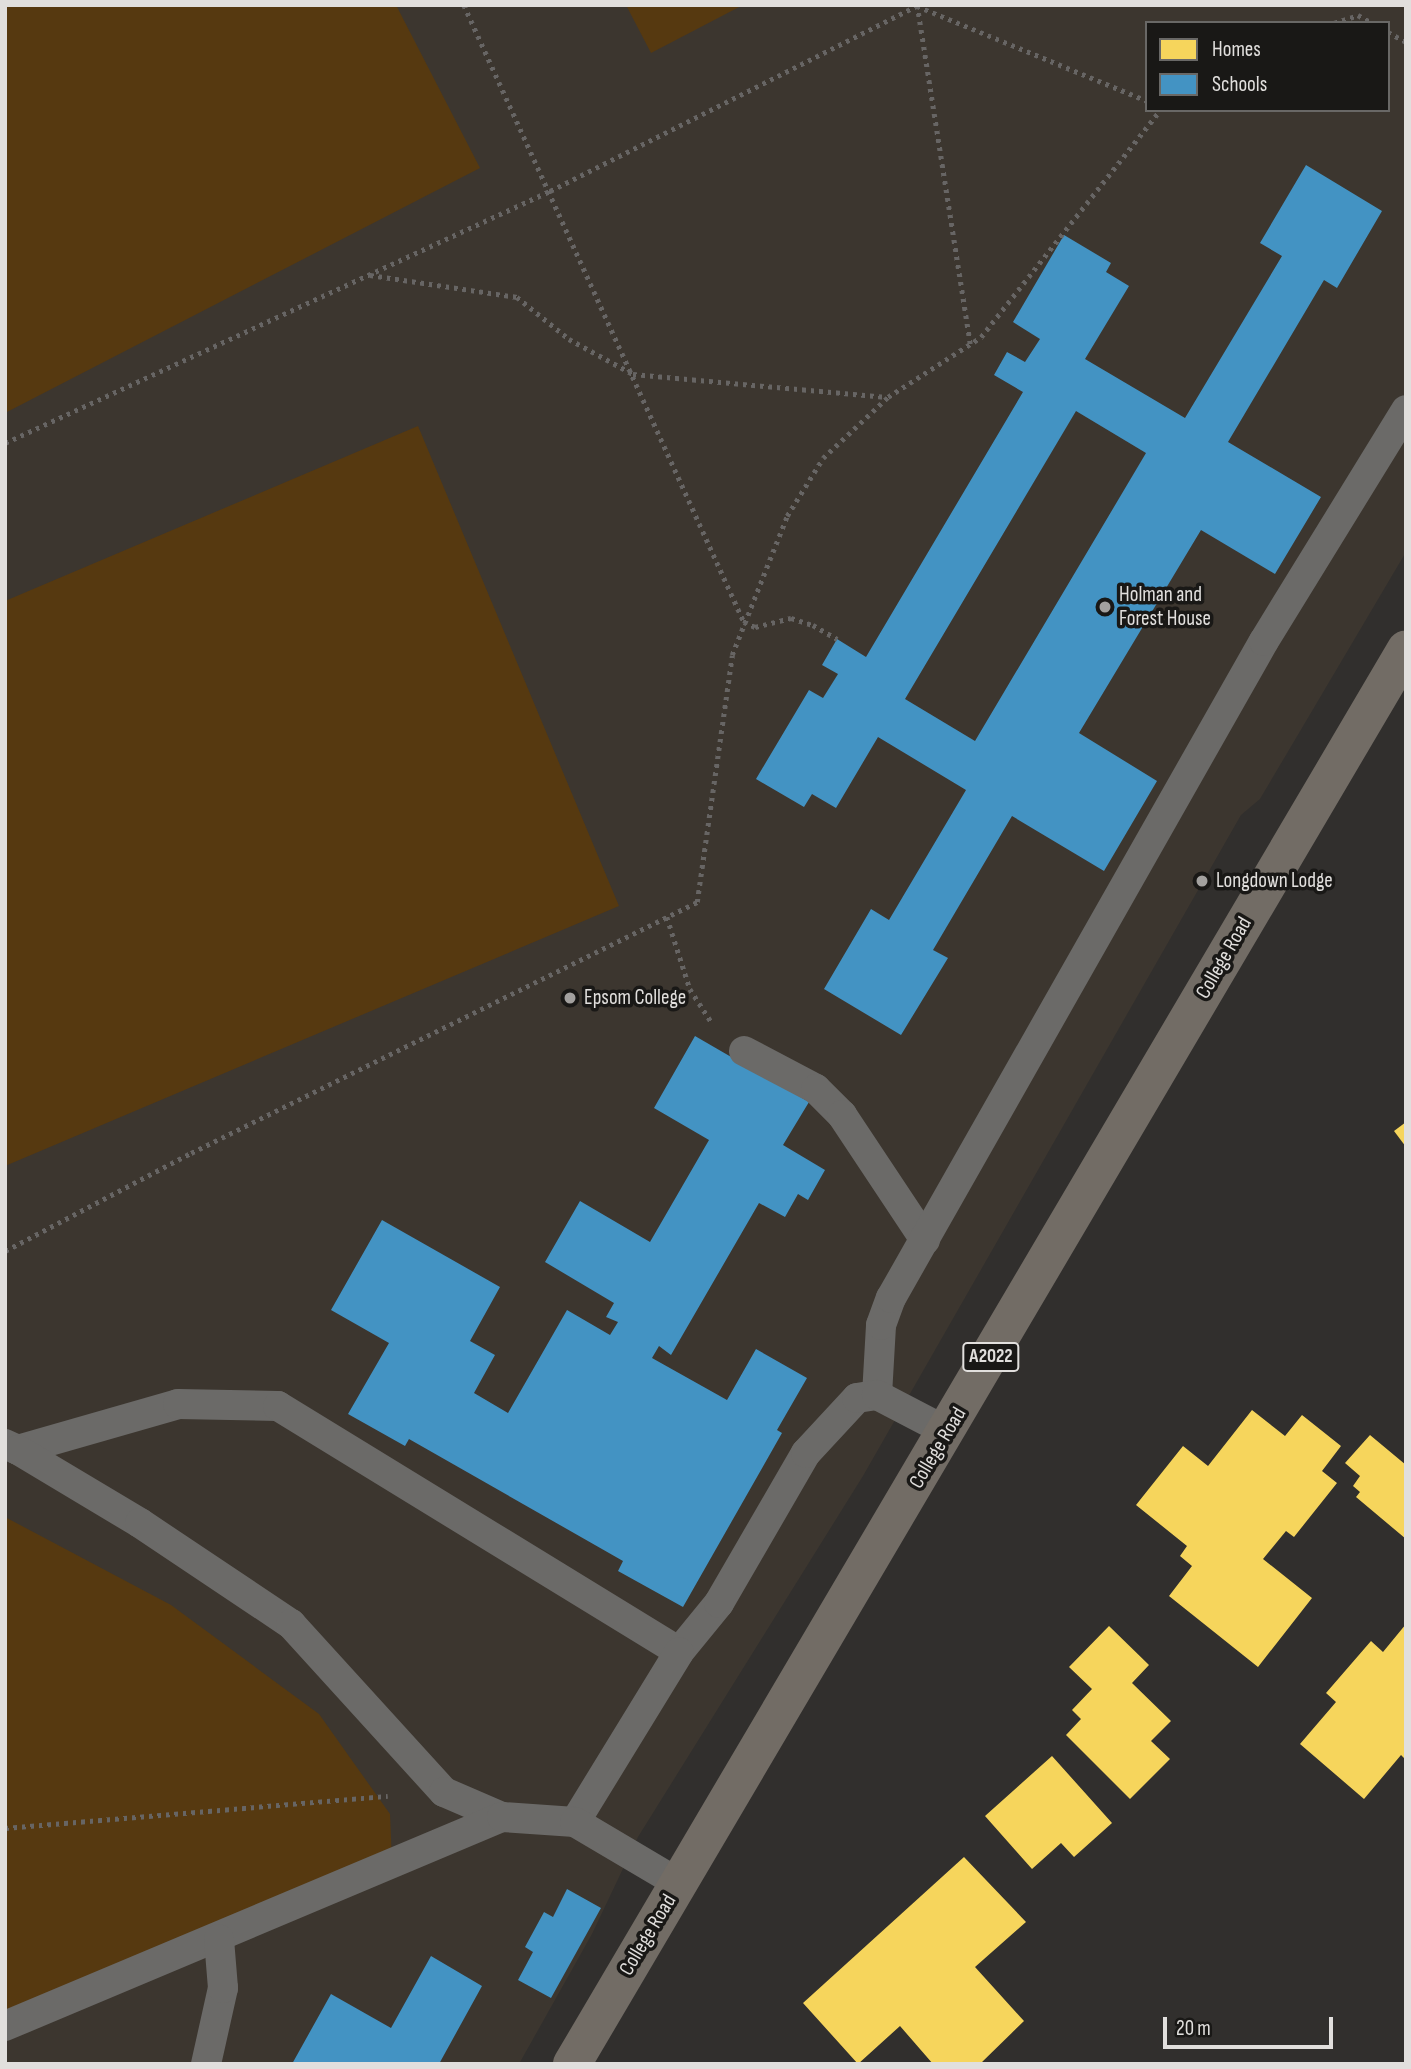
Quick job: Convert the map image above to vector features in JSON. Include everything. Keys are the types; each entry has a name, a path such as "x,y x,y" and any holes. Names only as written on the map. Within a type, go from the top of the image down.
{"main road":[{"name":"College Road","path":"572,2064 948,1432 1406,649"}],"lane":[{"path":"877,1395 881,1325 891,1298 1202,748 1406,410"},
{"path":"744,1051 816,1089 842,1115 925,1240"},
{"path":"575,1822 679,1653 719,1603 806,1453 856,1398 877,1395 948,1432"},
{"path":"11,1447 178,1404 278,1406 679,1653"},
{"path":"11,1447 140,1523 290,1624 444,1791 502,1817 575,1822 678,1884"},
{"path":"5,2026 219,1939 502,1817"},
{"path":"206,2064 223,1988 219,1939"}],"path":[{"path":"464,5 744,622 755,626 790,618 813,625 836,639"},
{"path":"917,6 970,344"},
{"path":"5,443 550,191 917,6 1145,100"},
{"path":"1340,21 1358,15 1368,21"},
{"path":"1390,33 1406,42"},
{"path":"5,1251 203,1147 697,902 732,655 787,516 823,458 888,397 981,337 1158,112"},
{"path":"369,275 517,297 569,339 633,374 888,397"},
{"path":"667,917 690,989 704,1014 744,1051"},
{"path":"5,1828 444,1791"}],"shaded area":[{"name":"Epsom College","path":"5,5 1406,5 1406,552 1260,799 1241,815 863,1476 638,1837 592,1934 519,2064 5,2064"},
{"path":"5,5 396,5 480,168 5,413"},
{"path":"626,5 743,5 651,53"},
{"path":"418,426 619,906 5,1166 5,601"},
{"path":"5,1517 171,1605 319,1714 390,1814 392,1863 5,2026"}],"building: Homes":[{"path":"1406,1122 1406,1147 1394,1131"},
{"path":"1252,1410 1285,1436 1302,1415 1341,1446 1322,1471 1337,1483 1294,1537 1286,1531 1263,1559 1312,1598 1258,1667 1169,1596 1192,1566 1180,1556 1187,1546 1136,1505 1183,1446 1208,1466"},
{"path":"1370,1435 1406,1465 1406,1539 1356,1497 1360,1492 1353,1486 1360,1476 1345,1463"},
{"path":"1406,1624 1406,1760 1401,1755 1364,1799 1300,1744 1336,1702 1326,1693 1371,1641 1383,1652"},
{"path":"1109,1626 1149,1665 1132,1683 1171,1721 1151,1741 1170,1759 1130,1799 1066,1735 1081,1719 1072,1710 1092,1689 1069,1667"},
{"path":"1052,1756 1112,1823 1074,1857 1061,1843 1032,1869 985,1816"},
{"path":"964,1857 1026,1922 975,1967 1024,2021 980,2064 933,2064 900,2026 858,2064 803,2003"}],"building: Schools":[{"name":"Holman and Forest House","path":"1306,165 1382,211 1337,288 1324,280 1228,442 1321,497 1275,574 1201,530 1079,733 1157,781 1104,871 1012,816 933,950 948,958 901,1035 824,989 871,909 889,920 966,790 878,737 836,808 812,794 804,807 756,779 809,690 823,698 838,674 822,665 837,639 866,657 1023,392 994,375 1007,352 1025,362 1040,339 1013,322 1064,235 1111,263 1106,272 1129,286 1085,359 1185,418 1282,256 1260,243","holes":["1076,411 1146,453 975,741 905,699"]},
{"path":"695,1036 809,1102 783,1145 825,1170 808,1200 798,1194 785,1217 759,1203 671,1355 659,1346 652,1358 727,1400 756,1349 807,1378 777,1430 782,1433 683,1607 618,1571 623,1561 409,1439 405,1446 348,1414 389,1343 331,1310 382,1220 500,1287 470,1341 495,1355 474,1393 508,1413 567,1310 610,1335 618,1322 606,1317 614,1303 545,1262 580,1201 650,1242 709,1140 654,1108"},
{"path":"567,1889 601,1908 551,1998 518,1980 533,1952 525,1947 544,1912 553,1917"},
{"path":"431,1956 482,1986 439,2064 292,2064 331,1994 391,2028"}],"place":[{"name":"Holman and Forest House","path":"1105,607"},
{"name":"Longdown Lodge","path":"1202,881"},
{"name":"Epsom College","path":"570,998"}]}
